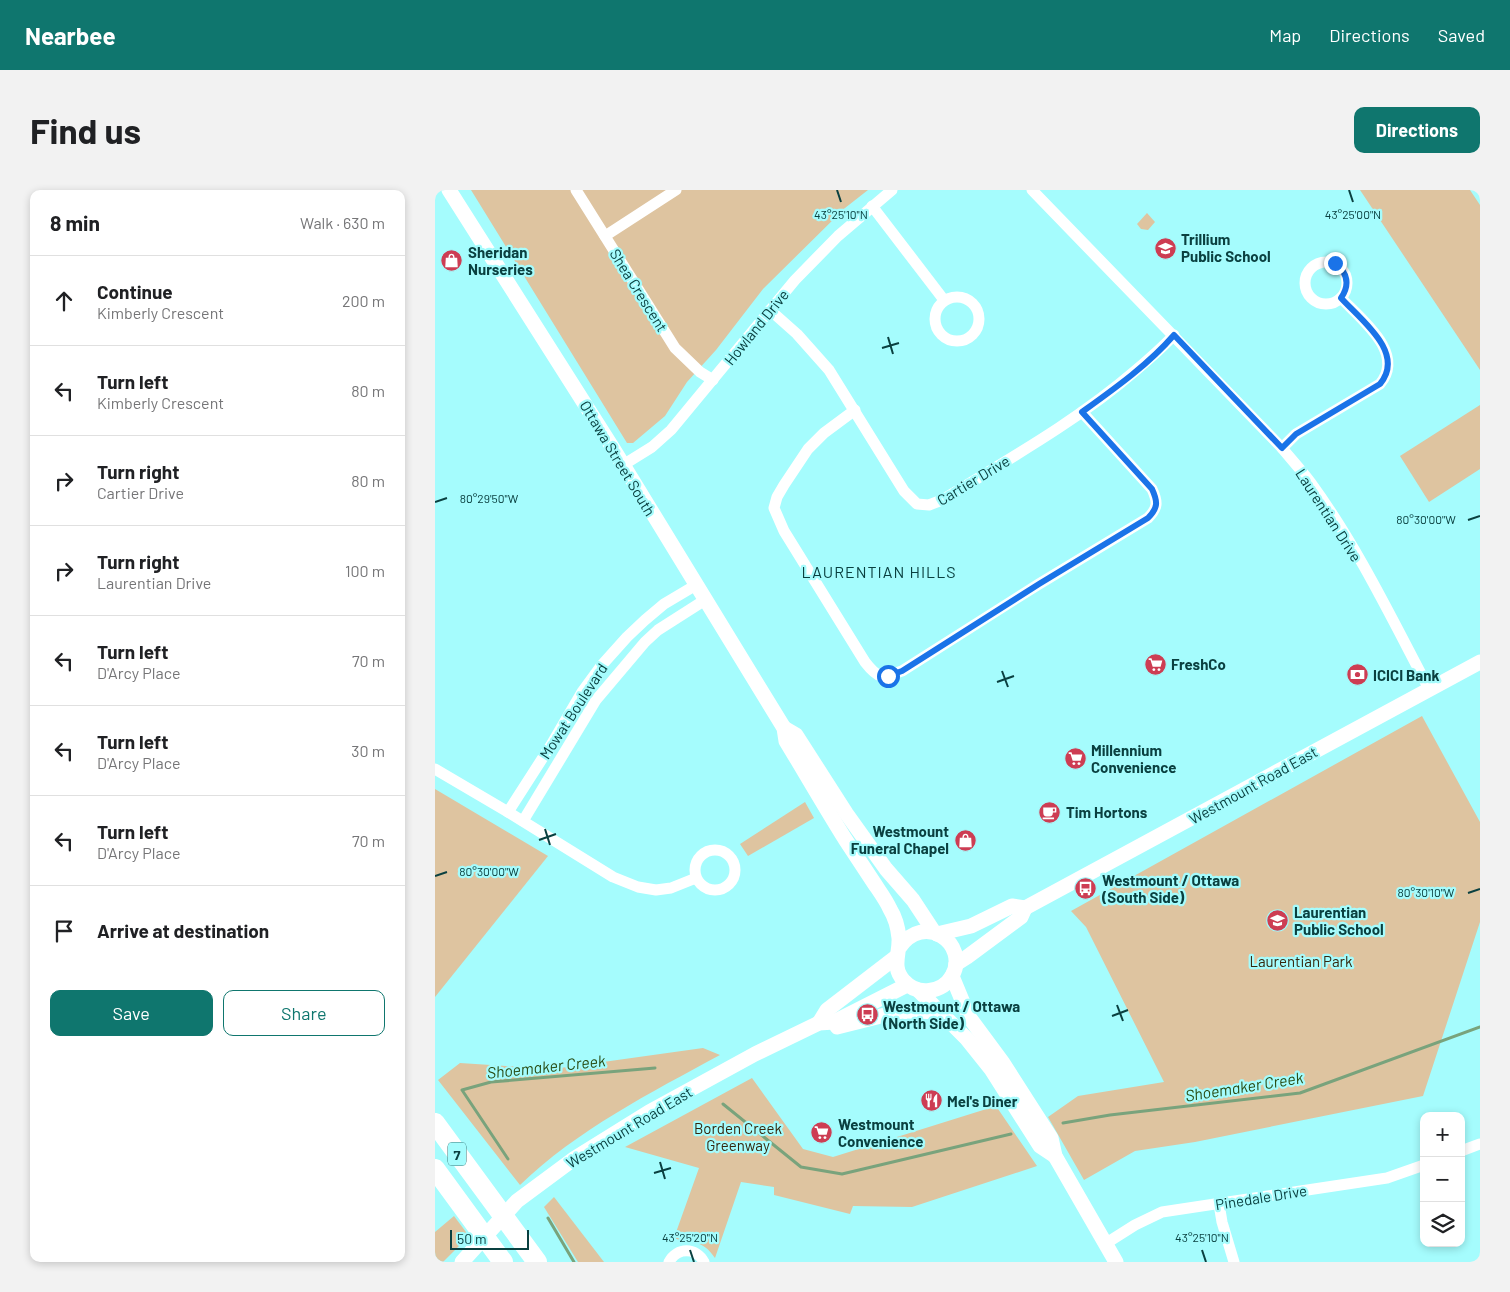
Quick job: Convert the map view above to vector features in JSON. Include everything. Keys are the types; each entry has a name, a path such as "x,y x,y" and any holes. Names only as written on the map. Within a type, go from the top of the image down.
{"highway":[{"name":"7","path":"435,1123 532,1257"},
{"name":"7","path":"435,1169 503,1262"}],"main road":[{"name":"Ottawa Street South","path":"449,190 623,465 784,728"},
{"name":"Westmount Road East","path":"1025,908 1480,662"},
{"path":"784,728 796,735 847,814 886,869 913,900 935,933 951,946 958,966 969,1017 1003,1062 1051,1138 1055,1156 1116,1262"},
{"path":"784,728 786,741 836,825 889,907 899,936 897,953 898,972 967,1039 991,1069 1040,1146 1055,1156"},
{"path":"1012,906 1025,908 1021,917 958,966 941,987 934,990 913,988 834,1022 812,1027 827,1010 897,953 903,941 917,932 935,933 971,926 1012,906"},
{"path":"958,966 963,972 963,984 969,1017"},
{"path":"812,1027 826,1029 897,1012 941,1012"},
{"name":"Westmount Road East","path":"463,1262 517,1201 575,1158 649,1112 755,1054 812,1027"}],"street":[{"name":"Shea Crescent","path":"576,190 675,348 700,372 713,380"},
{"path":"605,236 677,190"},
{"name":"Howland Drive","path":"623,465 652,447 671,430 795,280 838,236 892,190"},
{"name":"Laurentian Drive","path":"1033,190 1282,448 1311,483 1346,536 1429,689"},
{"path":"872,206 944,300"},
{"path":"1282,448 1296,434 1380,384 1386,377 1389,367 1384,346 1378,336 1341,298"},
{"name":"Cartier Drive","path":"770,310 812,349 829,370 904,490 917,504 929,505 942,500 1082,412 1117,387 1162,348 1174,335"},
{"path":"855,410 824,433 809,449 784,485 777,497 774,508 784,532 860,654 873,673 880,676 888,676 902,671 1039,584 1148,518 1154,512 1157,504 1152,489 1082,412"},
{"name":"Mowat Boulevard","path":"508,812 582,692 601,666 645,620 665,604 696,584"},
{"name":"Mowat Boulevard","path":"523,821 596,700 645,642 665,626 705,600"},
{"path":"435,769 613,877 638,887 656,890 671,888 696,878"},
{"path":"1465,1150 1480,1144"},
{"name":"Pinedale Drive","path":"1105,1244 1135,1225 1162,1212 1387,1178 1420,1166"},
{"path":"1219,1204 1222,1222 1234,1262"},
{"path":"669,1262 676,1254 687,1250 698,1254 704,1262"}],"green space":[{"path":"471,190 868,190 845,208 763,289 716,350 687,382 665,416 633,443 627,443"},
{"path":"1360,190 1470,190 1480,205 1480,370"},
{"path":"1147,213 1155,222 1148,230 1141,229 1137,224"},
{"path":"1480,405 1480,469 1429,502 1400,456"},
{"name":"Laurentian Park","path":"1422,716 1480,822 1480,922 1423,1096 1195,1142 1135,1151 1084,1180 1048,1117 1078,1096 1164,1082 1086,927 1071,911"},
{"path":"435,789 548,856 435,997"},
{"path":"805,802 814,818 748,856 740,844"},
{"name":"Borden Creek Greenway","path":"703,1048 720,1055 641,1098 590,1130 542,1165 520,1185 438,1080 460,1063 553,1069"},
{"name":"Borden Creek Greenway","path":"752,1078 803,1149 833,1157 996,1106 1037,1166 912,1207 853,1206 850,1214 774,1195 774,1187 741,1182 715,1258 710,1251 701,1245 674,1238 699,1168 625,1147"},
{"path":"554,1197 604,1262 578,1262 544,1207"},
{"path":"454,1216 469,1236 443,1262 435,1262 435,1232"}],"waterway":[{"name":"Shoemaker Creek","path":"1063,1123 1110,1115 1300,1093 1480,1027"},
{"name":"Shoemaker Creek","path":"508,1159 462,1090 491,1082 655,1068"},
{"name":"Shoemaker Creek","path":"723,1104 801,1167 842,1174 1011,1134"},
{"name":"Shoemaker Creek","path":"548,1218 574,1262"}],"place":[{"name":"Trillium Public School","path":"1165,248"},
{"name":"Sheridan Nurseries","path":"452,261"},
{"name":"FreshCo","path":"1155,664"},
{"name":"ICICI Bank","path":"1357,675"},
{"name":"Millennium Convenience","path":"1075,759"},
{"name":"Tim Hortons","path":"1050,812"},
{"name":"Westmount Funeral Chapel","path":"965,840"},
{"name":"Westmount / Ottawa (South Side)","path":"1086,889"},
{"name":"Laurentian Public School","path":"1278,921"},
{"name":"Westmount / Ottawa (North Side)","path":"867,1015"},
{"name":"Mel's Diner","path":"931,1101"},
{"name":"Westmount Convenience","path":"822,1133"}],"district":[{"name":"LAURENTIAN HILLS","path":"879,571"}],"route":[{"path":"888,676 902,671 1039,584 1148,518 1154,512 1157,504 1152,489 1082,412 1117,387 1162,348 1174,335 1282,448 1296,434 1380,384 1386,377 1389,367 1384,346 1378,336 1341,298 1345,292 1347,280 1345,273 1335,263"}]}
